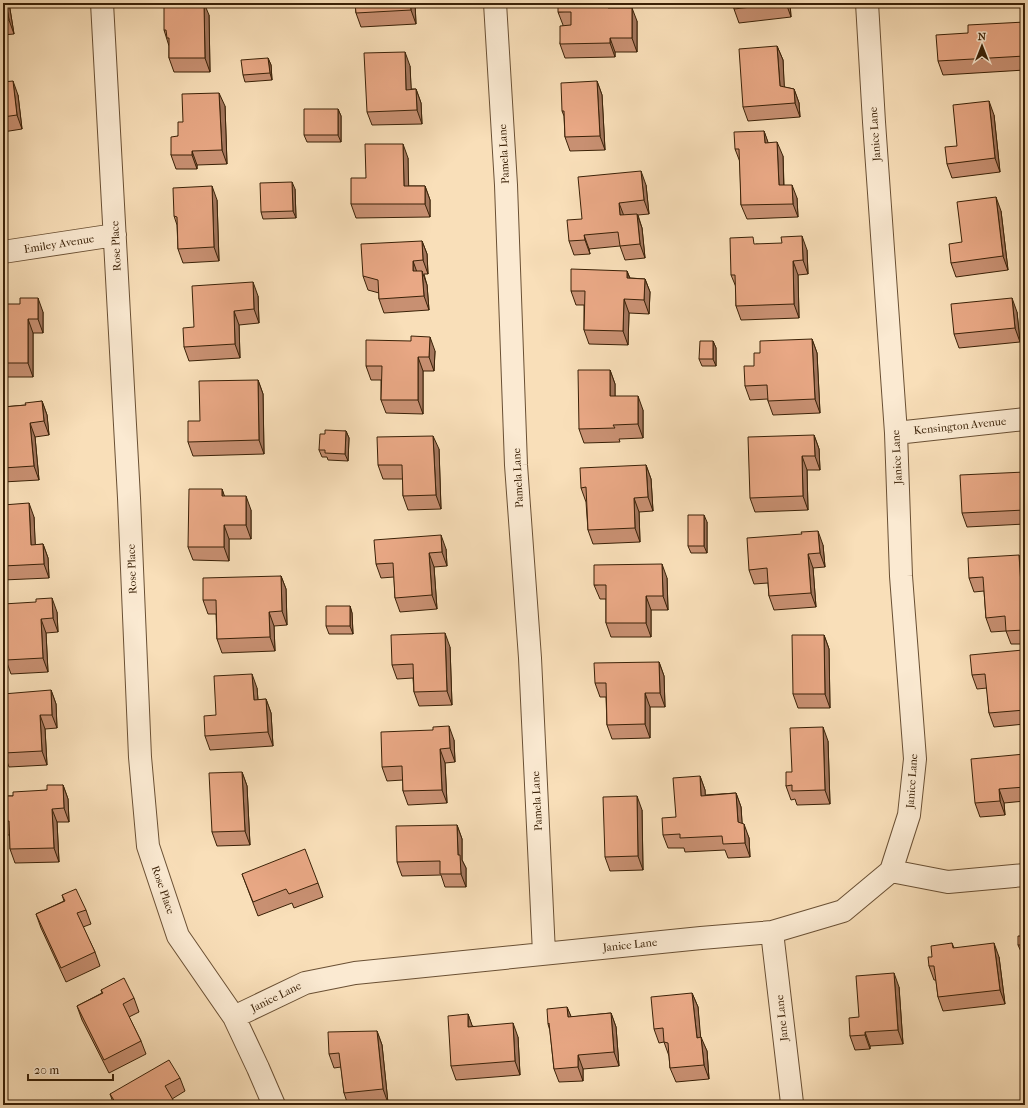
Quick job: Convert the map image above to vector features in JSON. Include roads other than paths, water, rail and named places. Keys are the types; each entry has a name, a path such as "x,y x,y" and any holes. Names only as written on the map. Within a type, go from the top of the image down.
{"street":[{"name":"Rose Place","path":"102,3 129,498 140,757 148,846 178,936 234,1017 274,1105"},
{"name":"Pamela Lane","path":"495,3 506,185 516,465 530,658 544,953"},
{"name":"Janice Lane","path":"234,1017 305,983 355,973 544,953 772,932 843,911 891,871 909,815 915,759 901,576 896,433 874,130 867,3"},
{"name":"Emiley Avenue","path":"3,252 115,236"},
{"name":"Kensington Avenue","path":"896,433 1025,419"},
{"path":"891,871 948,882 1025,874"},
{"name":"Jane Lane","path":"772,932 792,1103"}]}
